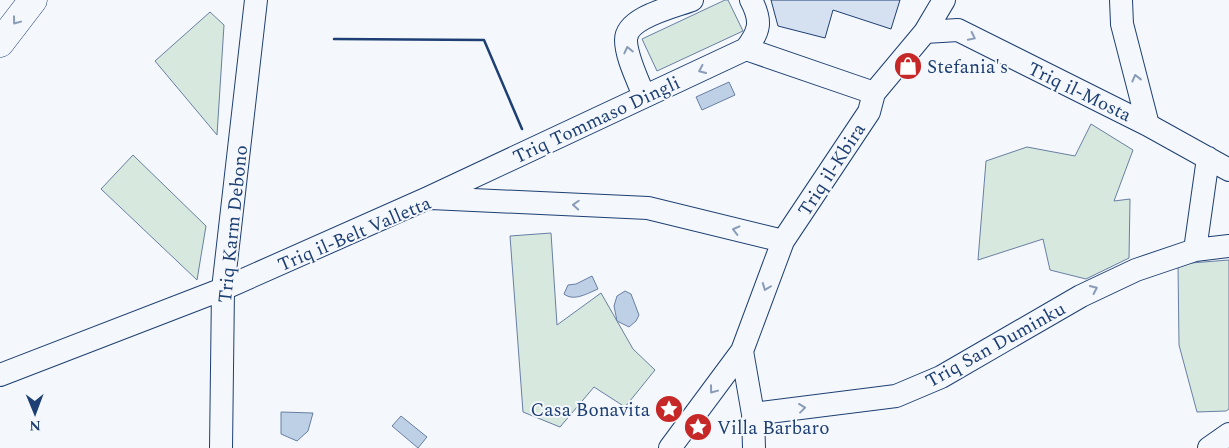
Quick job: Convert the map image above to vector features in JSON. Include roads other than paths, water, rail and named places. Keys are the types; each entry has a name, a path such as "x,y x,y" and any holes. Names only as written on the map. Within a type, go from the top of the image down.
{"highway":[{"path":"0,43 33,0"}],"street":[{"name":"Triq Karm Debono","path":"221,448 223,289 256,0"},
{"path":"644,96 627,51 626,38 631,26 641,19 692,0"},
{"name":"Triq il-Kbira","path":"670,448 742,351 784,241 868,112 874,93 925,32 944,0"},
{"path":"1121,0 1122,24 1148,125"},
{"path":"755,20 874,93"},
{"name":"Triq Tommaso Dingli","path":"428,198 644,96 755,20"},
{"name":"Triq il-Mosta","path":"925,32 958,30 1148,125 1229,170"},
{"path":"1195,250 1208,158"},
{"name":"Triq il-Belt Valletta","path":"0,376 223,289 428,198 648,208 784,241"},
{"name":"Triq San Duminku","path":"753,414 896,396 941,377 1081,296 1136,270 1195,250 1229,246"},
{"path":"742,351 753,414 754,448"},
{"path":"1209,448 1229,434"}],"water":[{"path":"729,82 735,95 702,110 696,97"},
{"path":"592,276 598,289 577,297 564,294 568,285 576,284"},
{"path":"625,291 631,294 639,315 636,321 629,327 617,321 614,306 617,296"},
{"path":"281,412 313,413 308,431 297,441 281,434"},
{"path":"401,416 427,437 418,448 392,426"}],"place":[{"name":"Stefania's","path":"908,66"},
{"name":"Casa Bonavita","path":"669,409"},
{"name":"Villa Barbaro","path":"698,427"}]}
